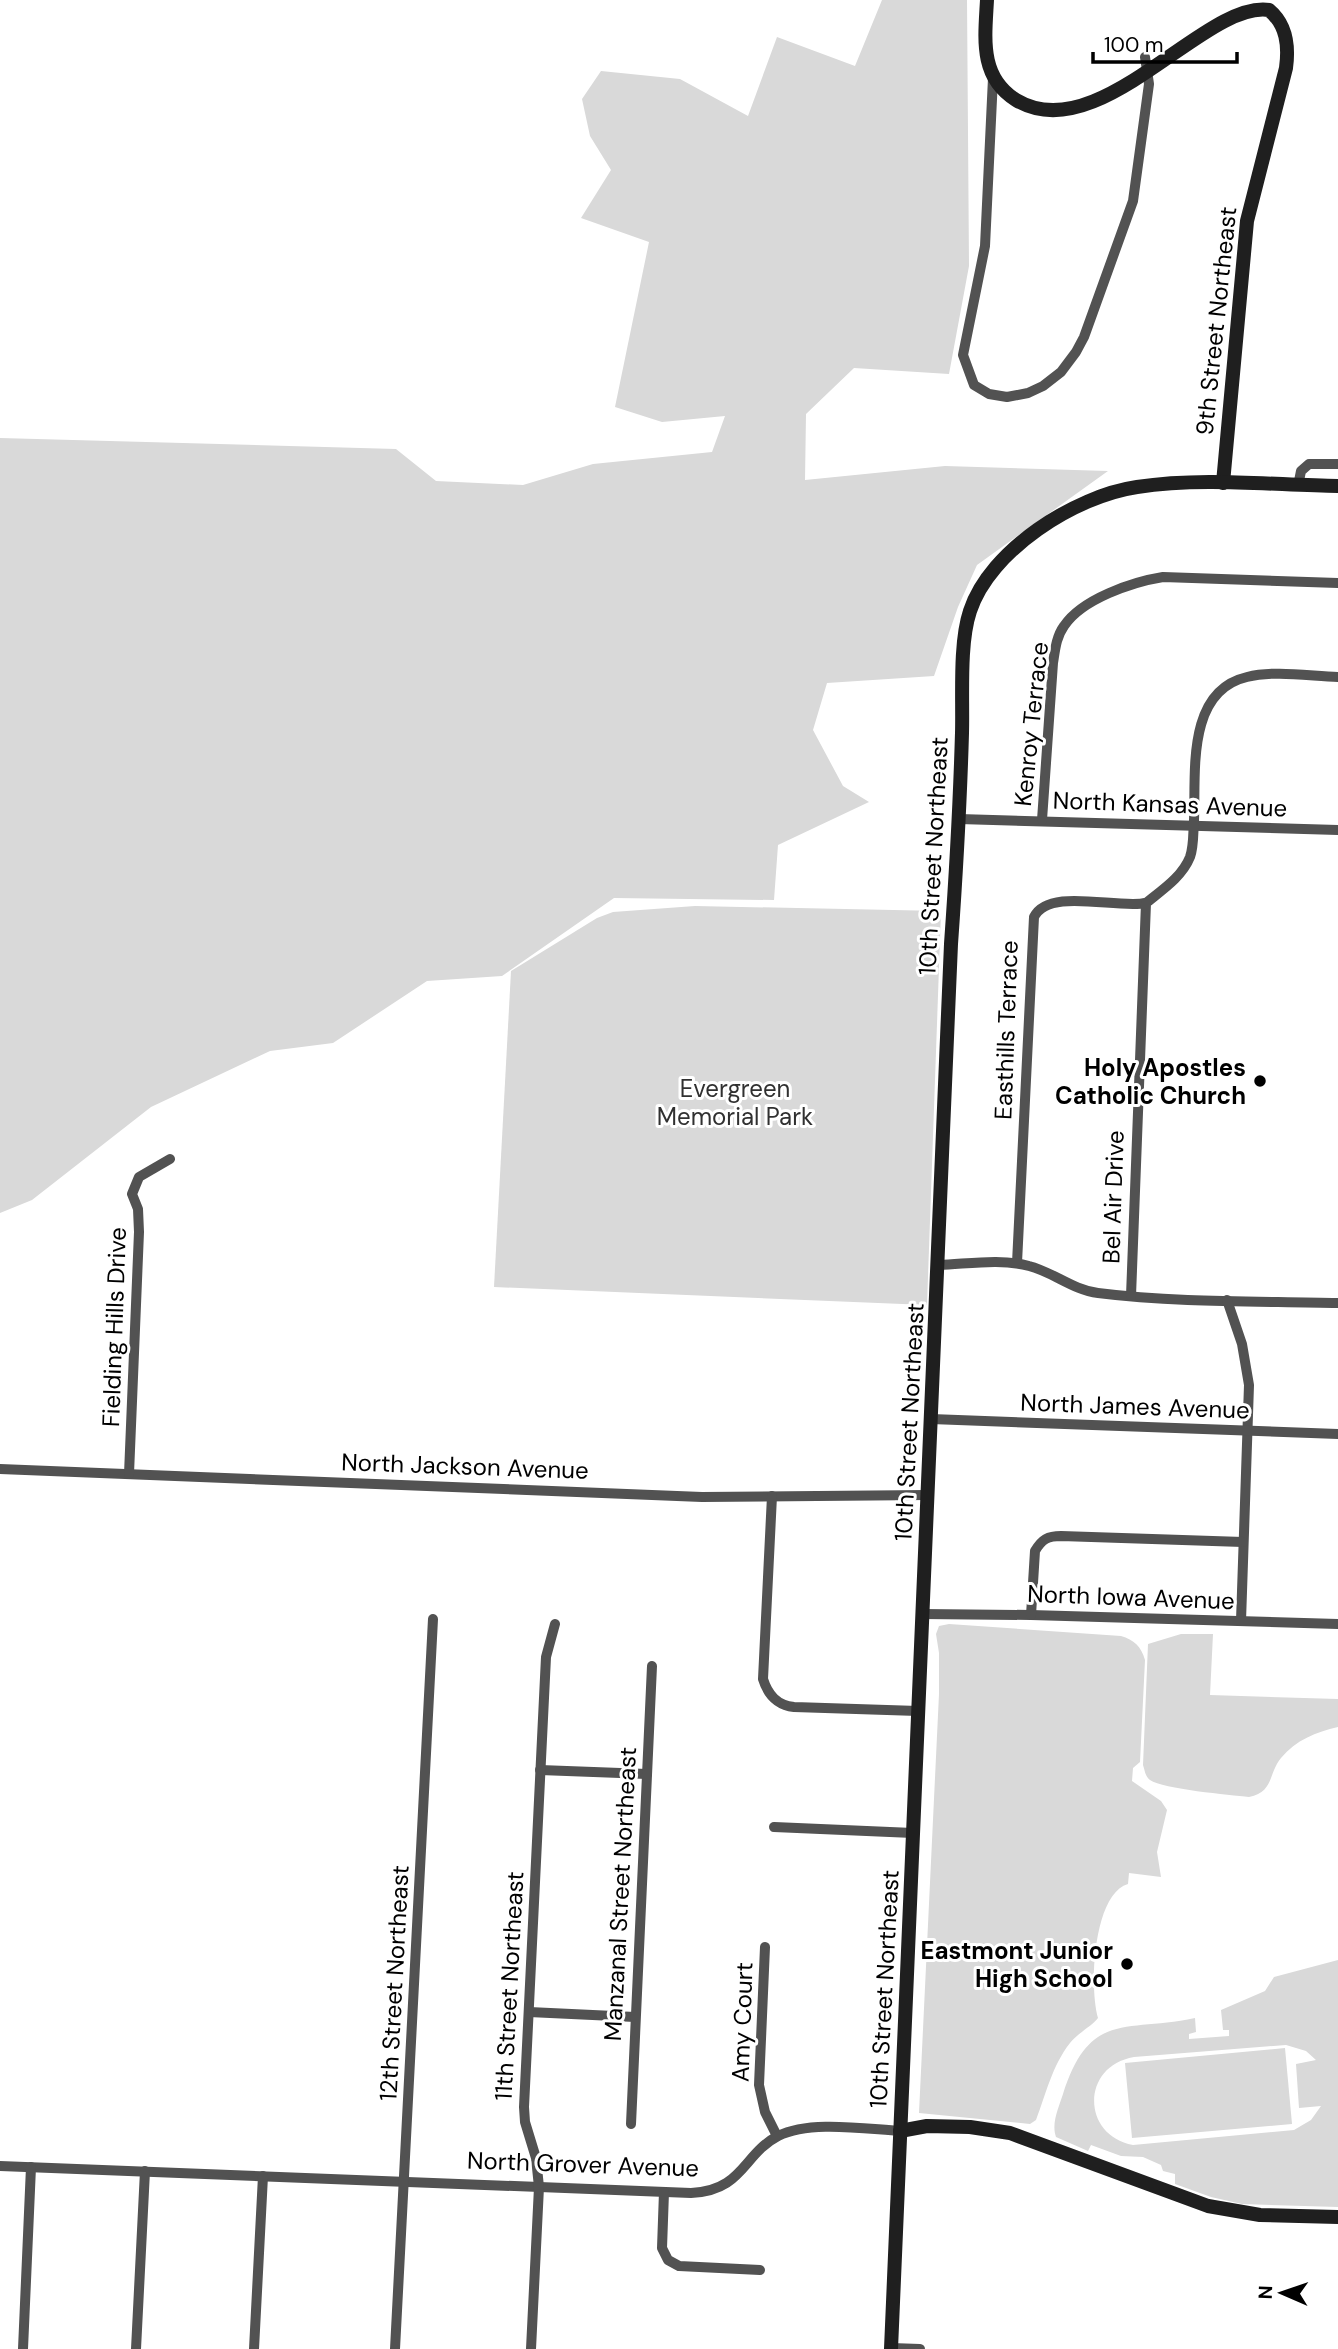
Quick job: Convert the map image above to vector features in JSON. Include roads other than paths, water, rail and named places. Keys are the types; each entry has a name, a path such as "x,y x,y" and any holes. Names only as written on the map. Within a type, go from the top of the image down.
{"main road":[{"path":"987,0 985,53 993,78 1000,88 1018,102 1044,109 1070,106 1093,95 1177,34"},
{"path":"1234,2 1268,4"},
{"name":"9th Street Northeast","path":"1223,483 1247,221 1287,56 1287,44 1281,23 1268,4"},
{"name":"10th Street Northeast","path":"891,2349 951,944 959,819 964,647 969,614 988,575 1020,544 1072,510 1117,491 1156,485 1223,483 1338,486"},
{"name":"North Grover Avenue","path":"900,2131 927,2126 970,2127 1010,2133 1208,2206 1260,2215 1338,2217"}],"street":[{"path":"993,78 985,246 963,355 974,385 989,394 1007,397 1028,393 1043,386 1061,372 1076,352 1133,201 1149,84 1145,57"},
{"path":"1298,486 1301,471 1309,464 1338,464"},
{"name":"Kenroy Terrace","path":"1042,820 1053,663 1057,641 1064,626 1075,614 1096,600 1127,586 1163,578 1338,583"},
{"path":"1146,903 1185,867 1191,854 1198,740 1201,723 1214,698 1226,686 1248,677 1338,677"},
{"name":"North Kansas Avenue","path":"959,819 1338,830"},
{"name":"Easthills Terrace","path":"1017,1263 1034,917 1041,907 1056,901 1131,905 1146,903"},
{"name":"Bel Air Drive","path":"1131,1296 1146,903"},
{"name":"Fielding Hills Drive","path":"130,1474 139,1232 138,1209 132,1194 139,1177 170,1158"},
{"path":"939,1265 1017,1263 1031,1266 1090,1292 1131,1296 1338,1303"},
{"path":"1227,1300 1248,1371 1249,1431 1241,1621"},
{"name":"North James Avenue","path":"931,1419 1338,1434"},
{"name":"North Jackson Avenue","path":"0,1469 702,1497 928,1495"},
{"path":"772,1496 763,1679 771,1696 785,1706 794,1707 918,1711"},
{"path":"1031,1615 1035,1551 1048,1537 1243,1542"},
{"name":"North Iowa Avenue","path":"923,1614 1338,1624"},
{"name":"12th Street Northeast","path":"395,2349 433,1619"},
{"name":"11th Street Northeast","path":"531,2349 539,2186 536,2158 525,2122 524,2108 546,1657 555,1624"},
{"name":"Manzanal Street Northeast","path":"631,2124 652,1666"},
{"path":"540,1769 647,1774"},
{"path":"774,1827 913,1833"},
{"name":"Amy Court","path":"765,1947 759,2085 765,2112 778,2136"},
{"path":"529,2012 635,2017"},
{"name":"North Grover Avenue","path":"0,2166 700,2193 721,2186 737,2175 761,2149 778,2136 811,2128 900,2131"},
{"path":"23,2349 31,2167"},
{"path":"136,2349 145,2171"},
{"path":"254,2349 263,2176"},
{"path":"664,2192 662,2248 668,2260 679,2266 760,2270"},
{"path":"891,2349 920,2349"}],"place":[{"name":"Holy Apostles Catholic Church","path":"1260,1081"},
{"name":"Eastmont Junior High School","path":"1127,1964"}],"park label":[{"name":"Evergreen Memorial Park","path":"735,1102"}]}
